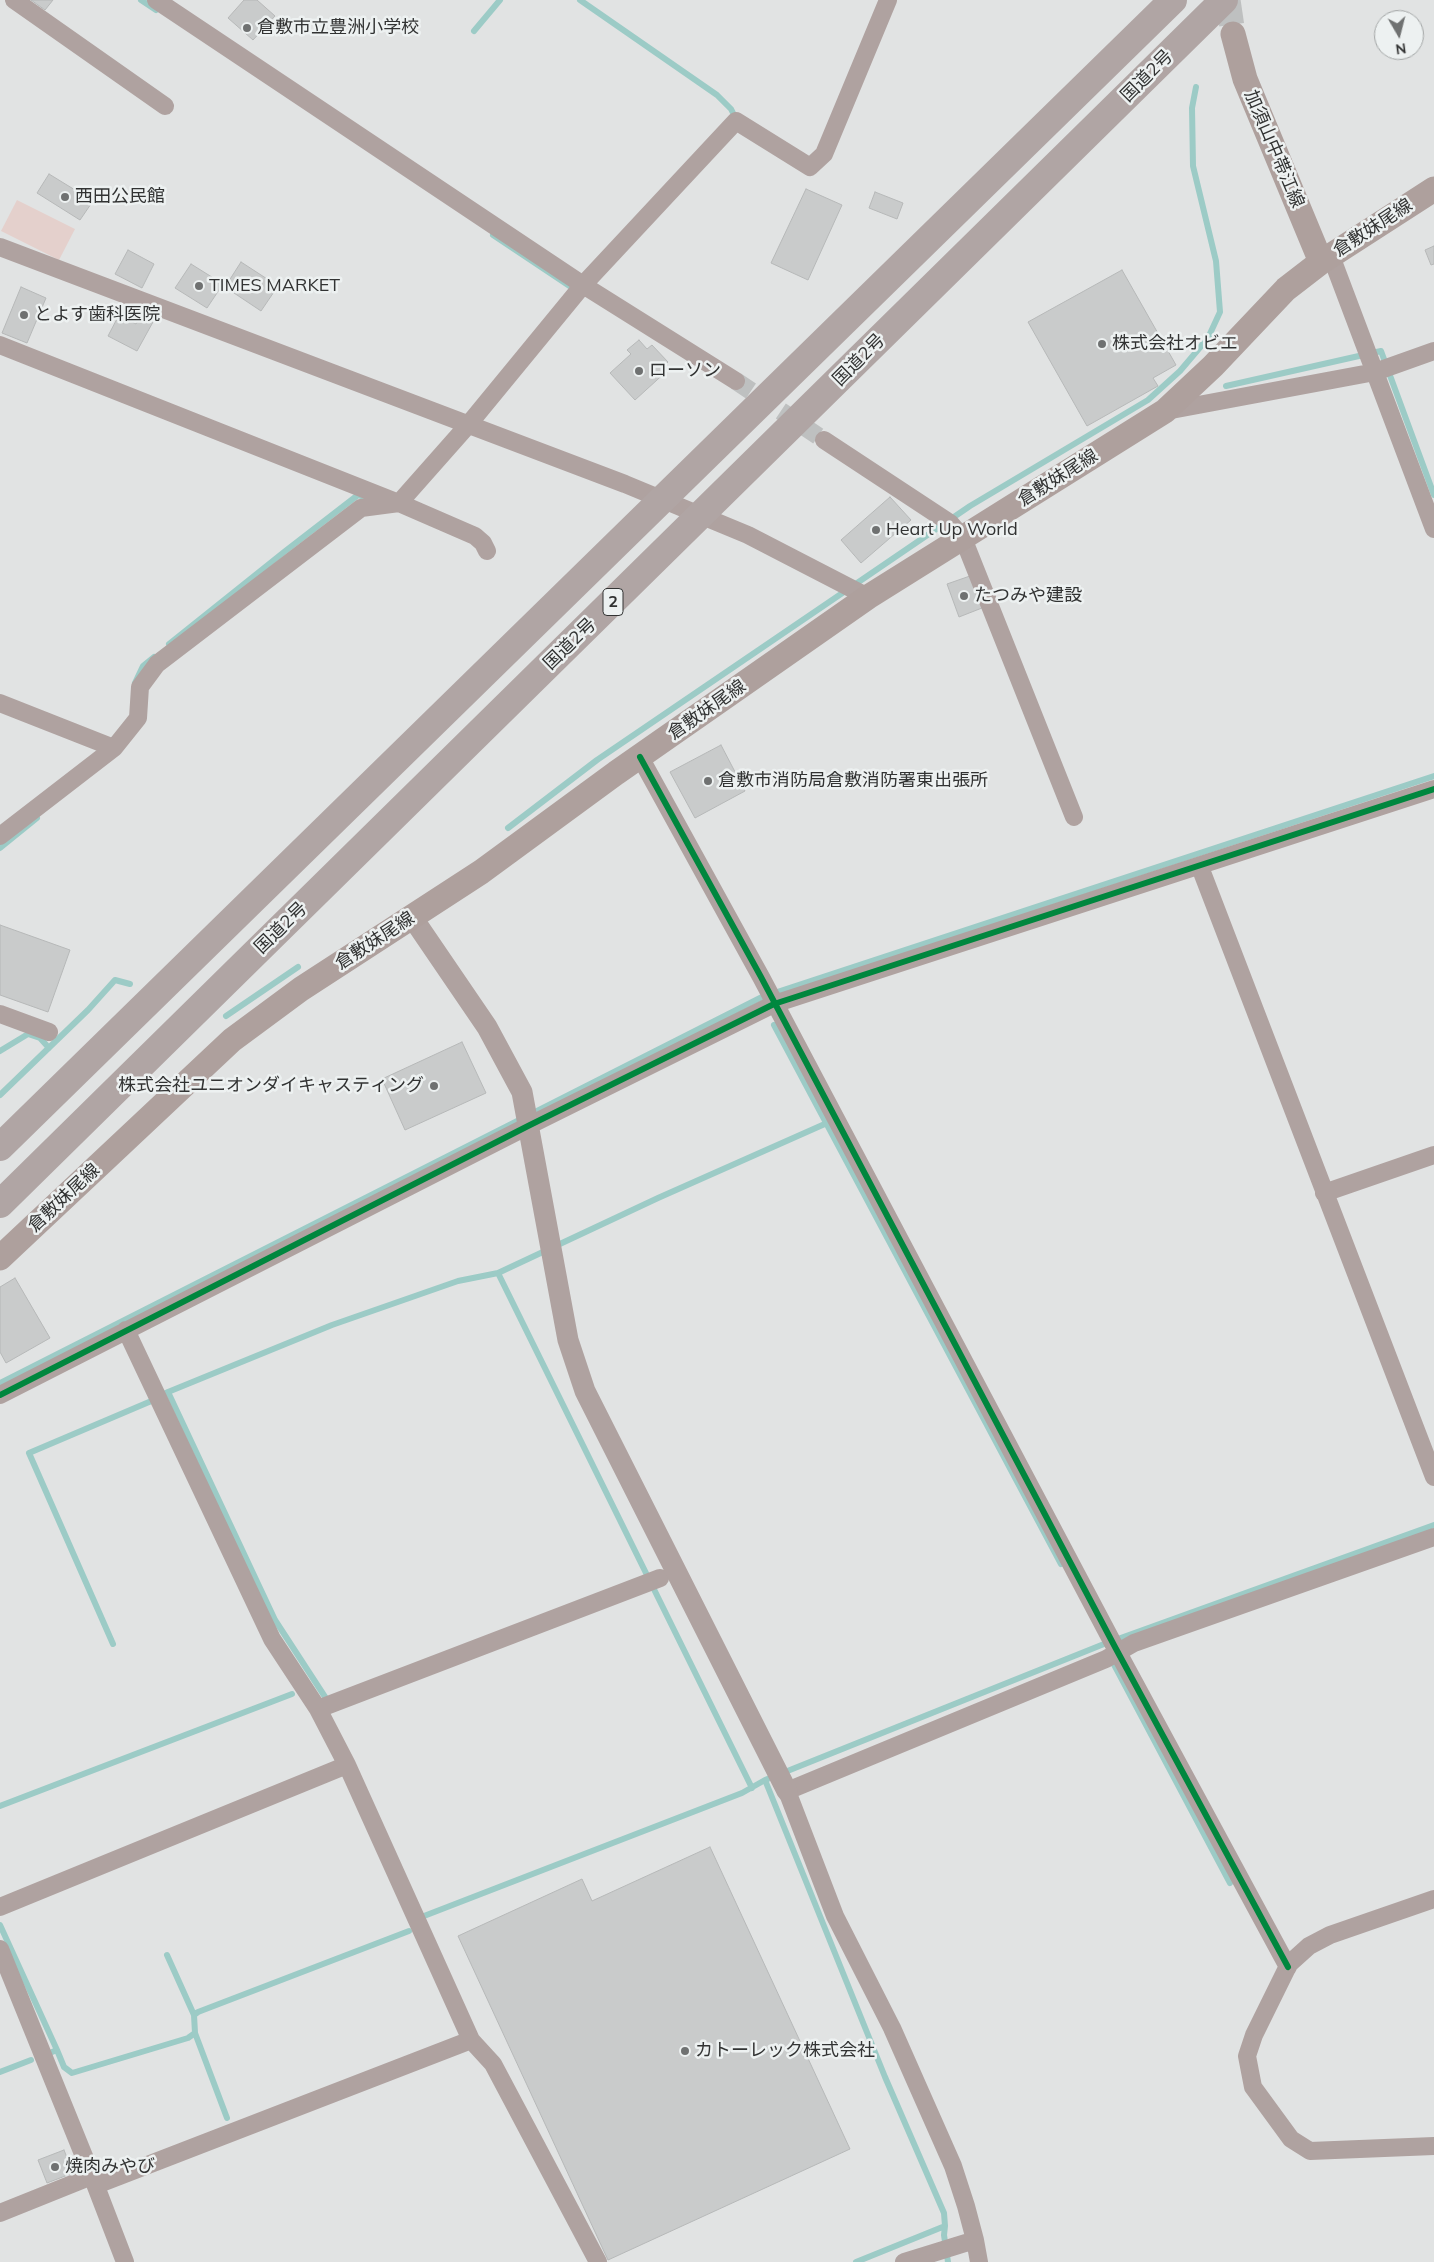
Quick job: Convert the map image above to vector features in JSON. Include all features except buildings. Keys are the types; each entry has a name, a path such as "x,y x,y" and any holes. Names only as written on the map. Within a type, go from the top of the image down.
{"highway":[{"name":"国道2号","path":"0,1147 1173,0"},
{"name":"国道2号","path":"0,1204 1224,0"}],"main road":[{"name":"加須山中帯江線","path":"1232,34 1245,79 1326,259"},
{"name":"倉敷妹尾線","path":"0,1258 232,1040 301,989 481,872 864,595 951,525 1165,411 1213,366 1286,289 1326,259 1434,189"}],"street":[{"path":"14,0 164,106"},
{"path":"156,0 578,282 736,381"},
{"path":"0,836 116,746 138,718 140,687 157,664 361,508 399,503 468,425 578,282 736,121 810,167 824,154 888,0"},
{"path":"0,247 701,515 748,534 864,595"},
{"path":"1326,259 1377,363 1434,529"},
{"path":"0,345 399,503 475,536 484,543 488,551"},
{"path":"1165,411 1434,351"},
{"path":"824,440 951,525 1074,817"},
{"path":"0,703 116,746"},
{"path":"640,757 771,998 1113,1650 1288,1967"},
{"path":"0,1395 528,1126 771,998 1200,867 1434,789"},
{"path":"1200,867 1434,1477"},
{"path":"412,917 487,1027 522,1092 568,1340 585,1391 787,1791 836,1916 892,2028 952,2166 966,2206 979,2262"},
{"path":"0,1014 49,1032"},
{"path":"1324,1193 1434,1155"},
{"path":"126,1330 272,1639 326,1706 347,1765 471,2040 493,2064 598,2262"},
{"path":"787,1791 1113,1650 1434,1537"},
{"path":"326,1706 655,1580"},
{"path":"0,1907 347,1765"},
{"path":"1434,1899 1330,1935 1309,1946 1288,1967 1254,2035 1247,2056 1253,2087 1291,2139 1310,2150 1434,2146"},
{"path":"0,1949 94,2180 124,2262"},
{"path":"0,2213 471,2040"},
{"path":"904,2262 944,2248 975,2240"}],"shaded area":[{"path":"17,200 75,229 59,260 1,231"}],"waterway":[{"path":"141,0 156,10"},
{"path":"474,31 500,0"},
{"path":"580,0 717,95 731,109 734,115"},
{"path":"508,828 597,760 970,506 1148,400 1180,371 1208,338 1220,312 1216,261 1193,166 1192,108 1196,87"},
{"path":"493,235 571,287"},
{"path":"1226,386 1381,351 1434,495"},
{"path":"169,644 358,495 365,497"},
{"path":"135,683 143,666 154,657"},
{"path":"0,1383 762,997 1434,776"},
{"path":"0,848 37,818"},
{"path":"226,1016 298,967"},
{"path":"0,1095 88,1010 115,980 130,984"},
{"path":"774,1025 1061,1564"},
{"path":"0,1051 28,1034 40,1038 49,1048"},
{"path":"113,1644 29,1453 149,1402 168,1392 332,1325 458,1281 498,1273 658,1198 827,1123"},
{"path":"498,1273 752,1788"},
{"path":"168,1392 275,1620 329,1703"},
{"path":"424,1916 742,1793 765,1780 1104,1644 1434,1525"},
{"path":"1110,1657 1230,1883"},
{"path":"0,1806 292,1694"},
{"path":"765,1780 885,2077 944,2213 945,2226 856,2262"},
{"path":"0,1925 57,2050"},
{"path":"52,2052 57,2050 64,2067 72,2073 188,2038 195,2033 194,2015 198,2012 409,1931"},
{"path":"167,1955 194,2015"},
{"path":"195,2033 227,2118"},
{"path":"0,2072 31,2060"},
{"path":"945,2226 944,2235 948,2262"}],"tunnel":[{"path":"1228,0 1233,34"},
{"path":"736,381 824,440"}],"cycle path":[{"path":"640,757 761,977 1115,1647 1288,1967"},
{"path":"0,1395 528,1126 774,1004 1434,789"}],"place":[{"name":"倉敷市立豊洲小学校","path":"247,28"},
{"name":"西田公民館","path":"65,197"},
{"name":"TIMES MARKET","path":"199,286"},
{"name":"とよす歯科医院","path":"24,315"},
{"name":"株式会社オビエ","path":"1102,344"},
{"name":"ローソン","path":"639,371"},
{"name":"Heart Up World","path":"876,530"},
{"name":"たつみや建設","path":"964,596"},
{"name":"倉敷市消防局倉敷消防署東出張所","path":"708,781"},
{"name":"株式会社ユニオンダイキャスティング","path":"434,1086"},
{"name":"カトーレック株式会社","path":"685,2051"},
{"name":"焼肉みやび","path":"55,2167"}]}
